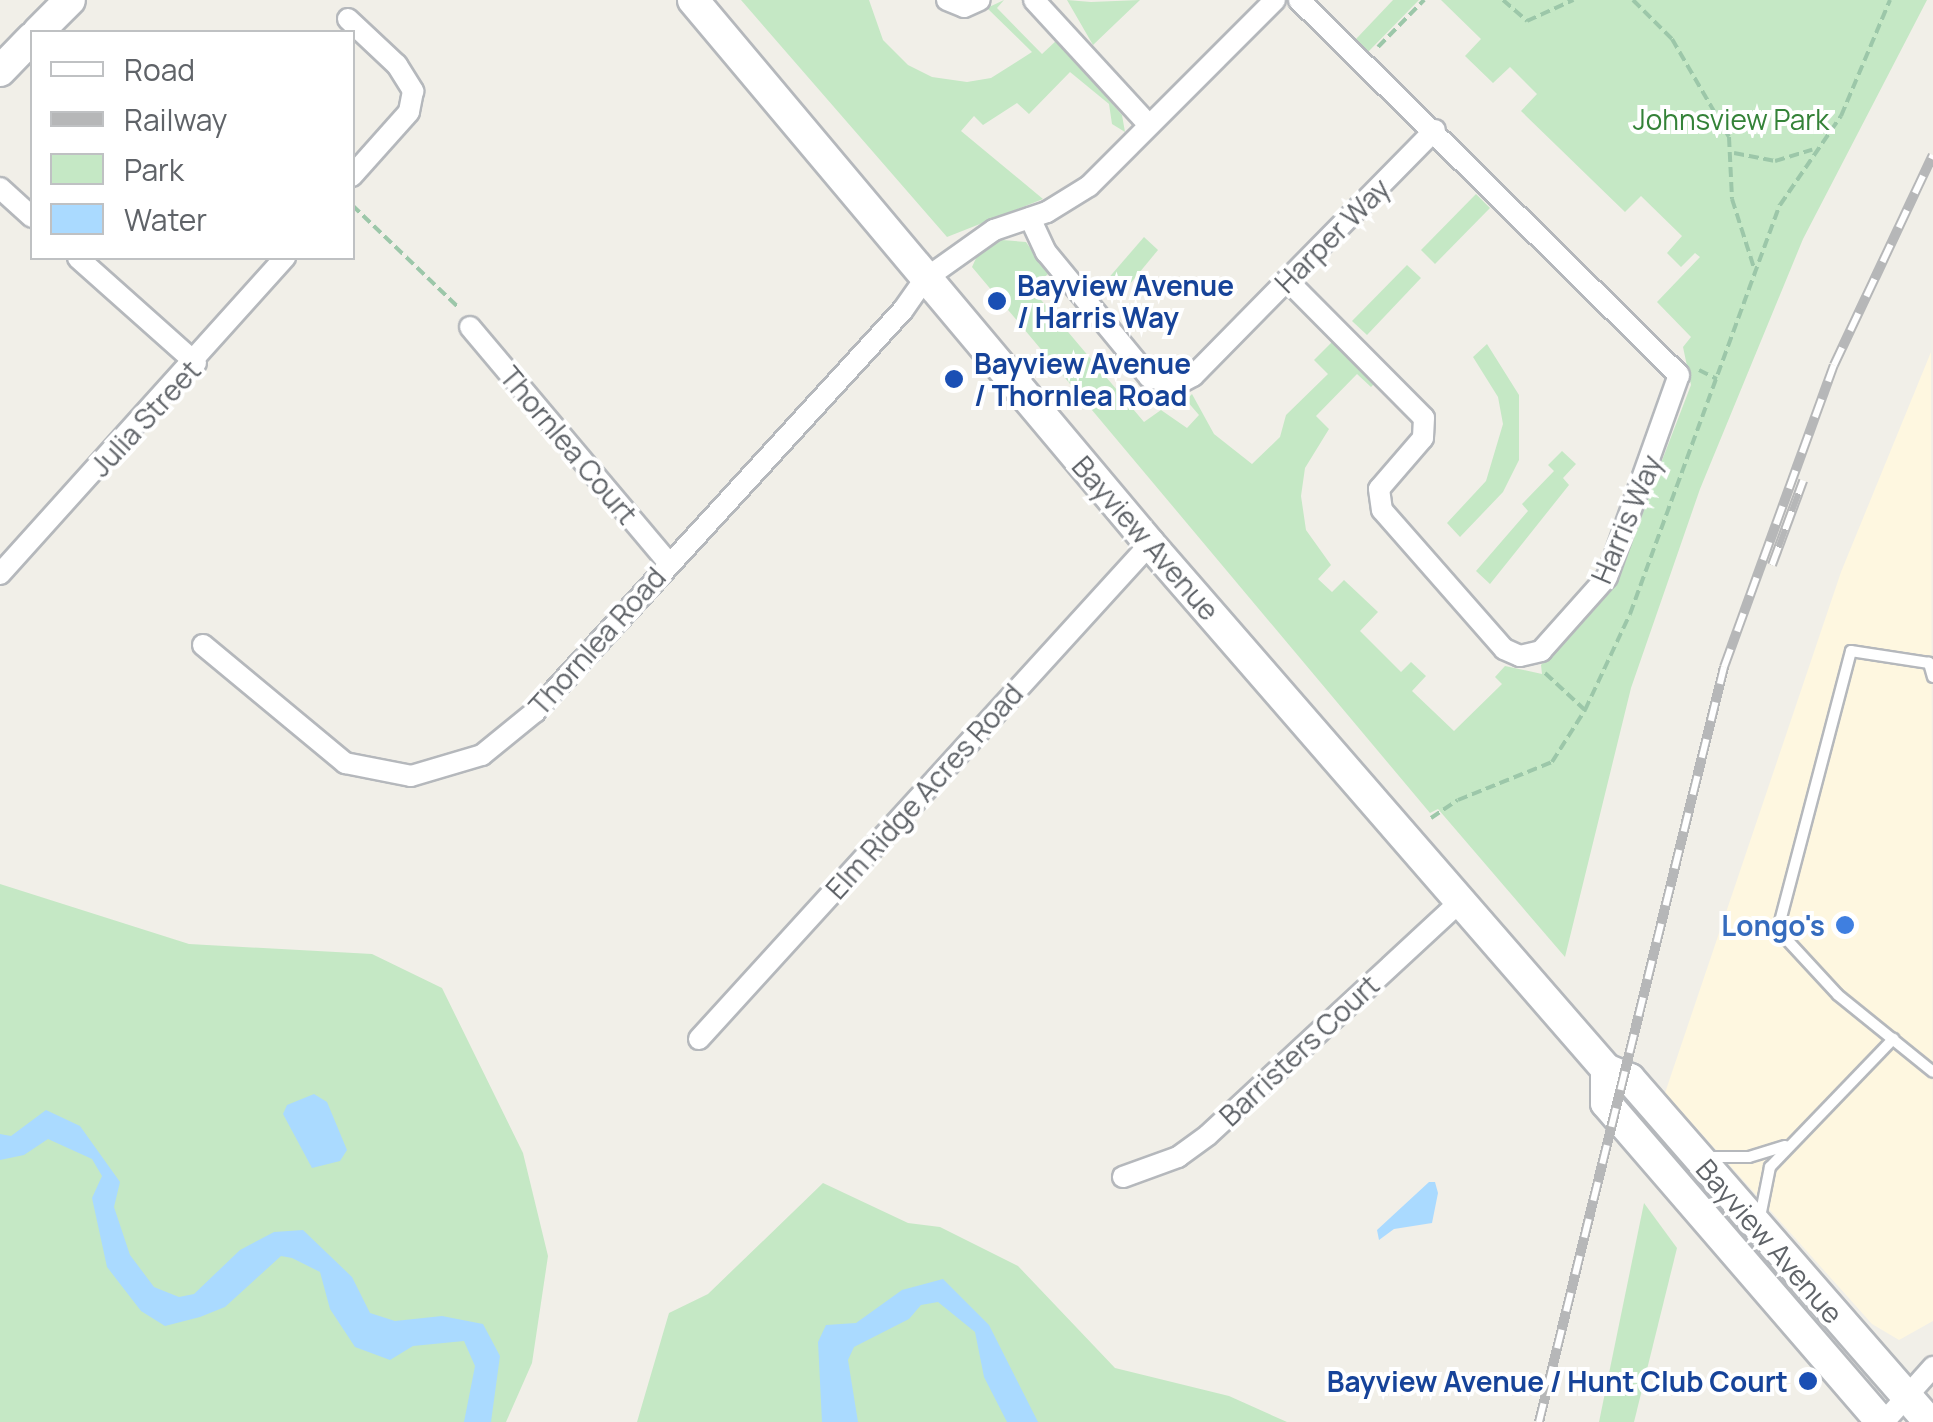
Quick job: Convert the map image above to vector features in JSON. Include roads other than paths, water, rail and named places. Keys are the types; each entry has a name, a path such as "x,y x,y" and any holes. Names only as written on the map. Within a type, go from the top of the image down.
{"main road":[{"path":"40,30 70,0"},
{"name":"Bayview Avenue","path":"694,0 1150,544 1606,1070 1630,1079 1930,1422"},
{"path":"0,71 30,40"},
{"name":"Bayview Avenue","path":"1606,1070 1606,1103 1883,1422"}],"street":[{"path":"948,0 964,7 980,0"},
{"path":"1034,0 1149,125"},
{"path":"925,279 961,249 1082,192 1276,0"},
{"name":"Harris Way","path":"1287,280 1424,418 1423,438 1382,483 1382,510 1433,562 1474,619 1509,652 1526,656 1544,648 1607,577 1679,375 1300,0"},
{"path":"348,19 398,65 413,91 409,112 355,173"},
{"name":"Harper Way","path":"1030,218 1056,266 1160,384 1193,376 1435,130"},
{"path":"0,188 30,215"},
{"path":"80,260 196,363"},
{"name":"Julia Street","path":"0,574 196,363 282,260"},
{"name":"Thornlea Road","path":"203,645 346,763 411,776 482,755 525,721 903,310 925,279"},
{"name":"Thornlea Court","path":"470,328 668,562"},
{"name":"Elm Ridge Acres Road","path":"699,1039 1150,544"},
{"name":"Barristers Court","path":"1123,1177 1178,1157 1208,1135 1461,901"},
{"path":"1883,1422 1933,1367"}],"lane":[{"path":"1933,677 1929,664 1851,651 1778,930 1838,994 1933,1072"},
{"path":"1759,1228 1770,1167 1786,1146 1893,1039"},
{"path":"1694,1154 1723,1160 1786,1146"}],"water":[{"path":"314,1094 327,1102 347,1150 340,1161 312,1168 283,1114 287,1105"},
{"path":"46,1110 80,1126 120,1182 114,1207 130,1255 154,1287 179,1297 194,1294 240,1250 274,1232 303,1230 352,1277 370,1313 395,1321 442,1316 483,1324 500,1356 491,1422 464,1422 475,1366 464,1341 413,1346 390,1360 355,1347 330,1309 320,1272 292,1258 281,1256 225,1307 200,1317 165,1326 141,1311 107,1267 92,1198 102,1176 92,1159 48,1139 24,1155 0,1160 0,1134 11,1136"},
{"path":"1429,1182 1435,1182 1438,1193 1432,1223 1394,1229 1379,1240 1377,1230"},
{"path":"943,1279 989,1325 1038,1422 1007,1422 984,1377 975,1332 938,1302 921,1305 909,1319 854,1347 848,1360 858,1422 822,1422 818,1342 826,1325 856,1323 902,1290"}],"railway":[{"path":"1539,1422 1724,667 1834,365 1933,155"},
{"path":"1772,565 1803,481"}],"place":[{"name":"Bayview Avenue / Harris Way","path":"997,301"},
{"name":"Bayview Avenue / Thornlea Road","path":"954,379"},
{"name":"Longo's","path":"1845,925"},
{"name":"Bayview Avenue / Hunt Club Court","path":"1808,1381"}],"park label":[{"name":"Johnsview Park","path":"1731,119"}]}
